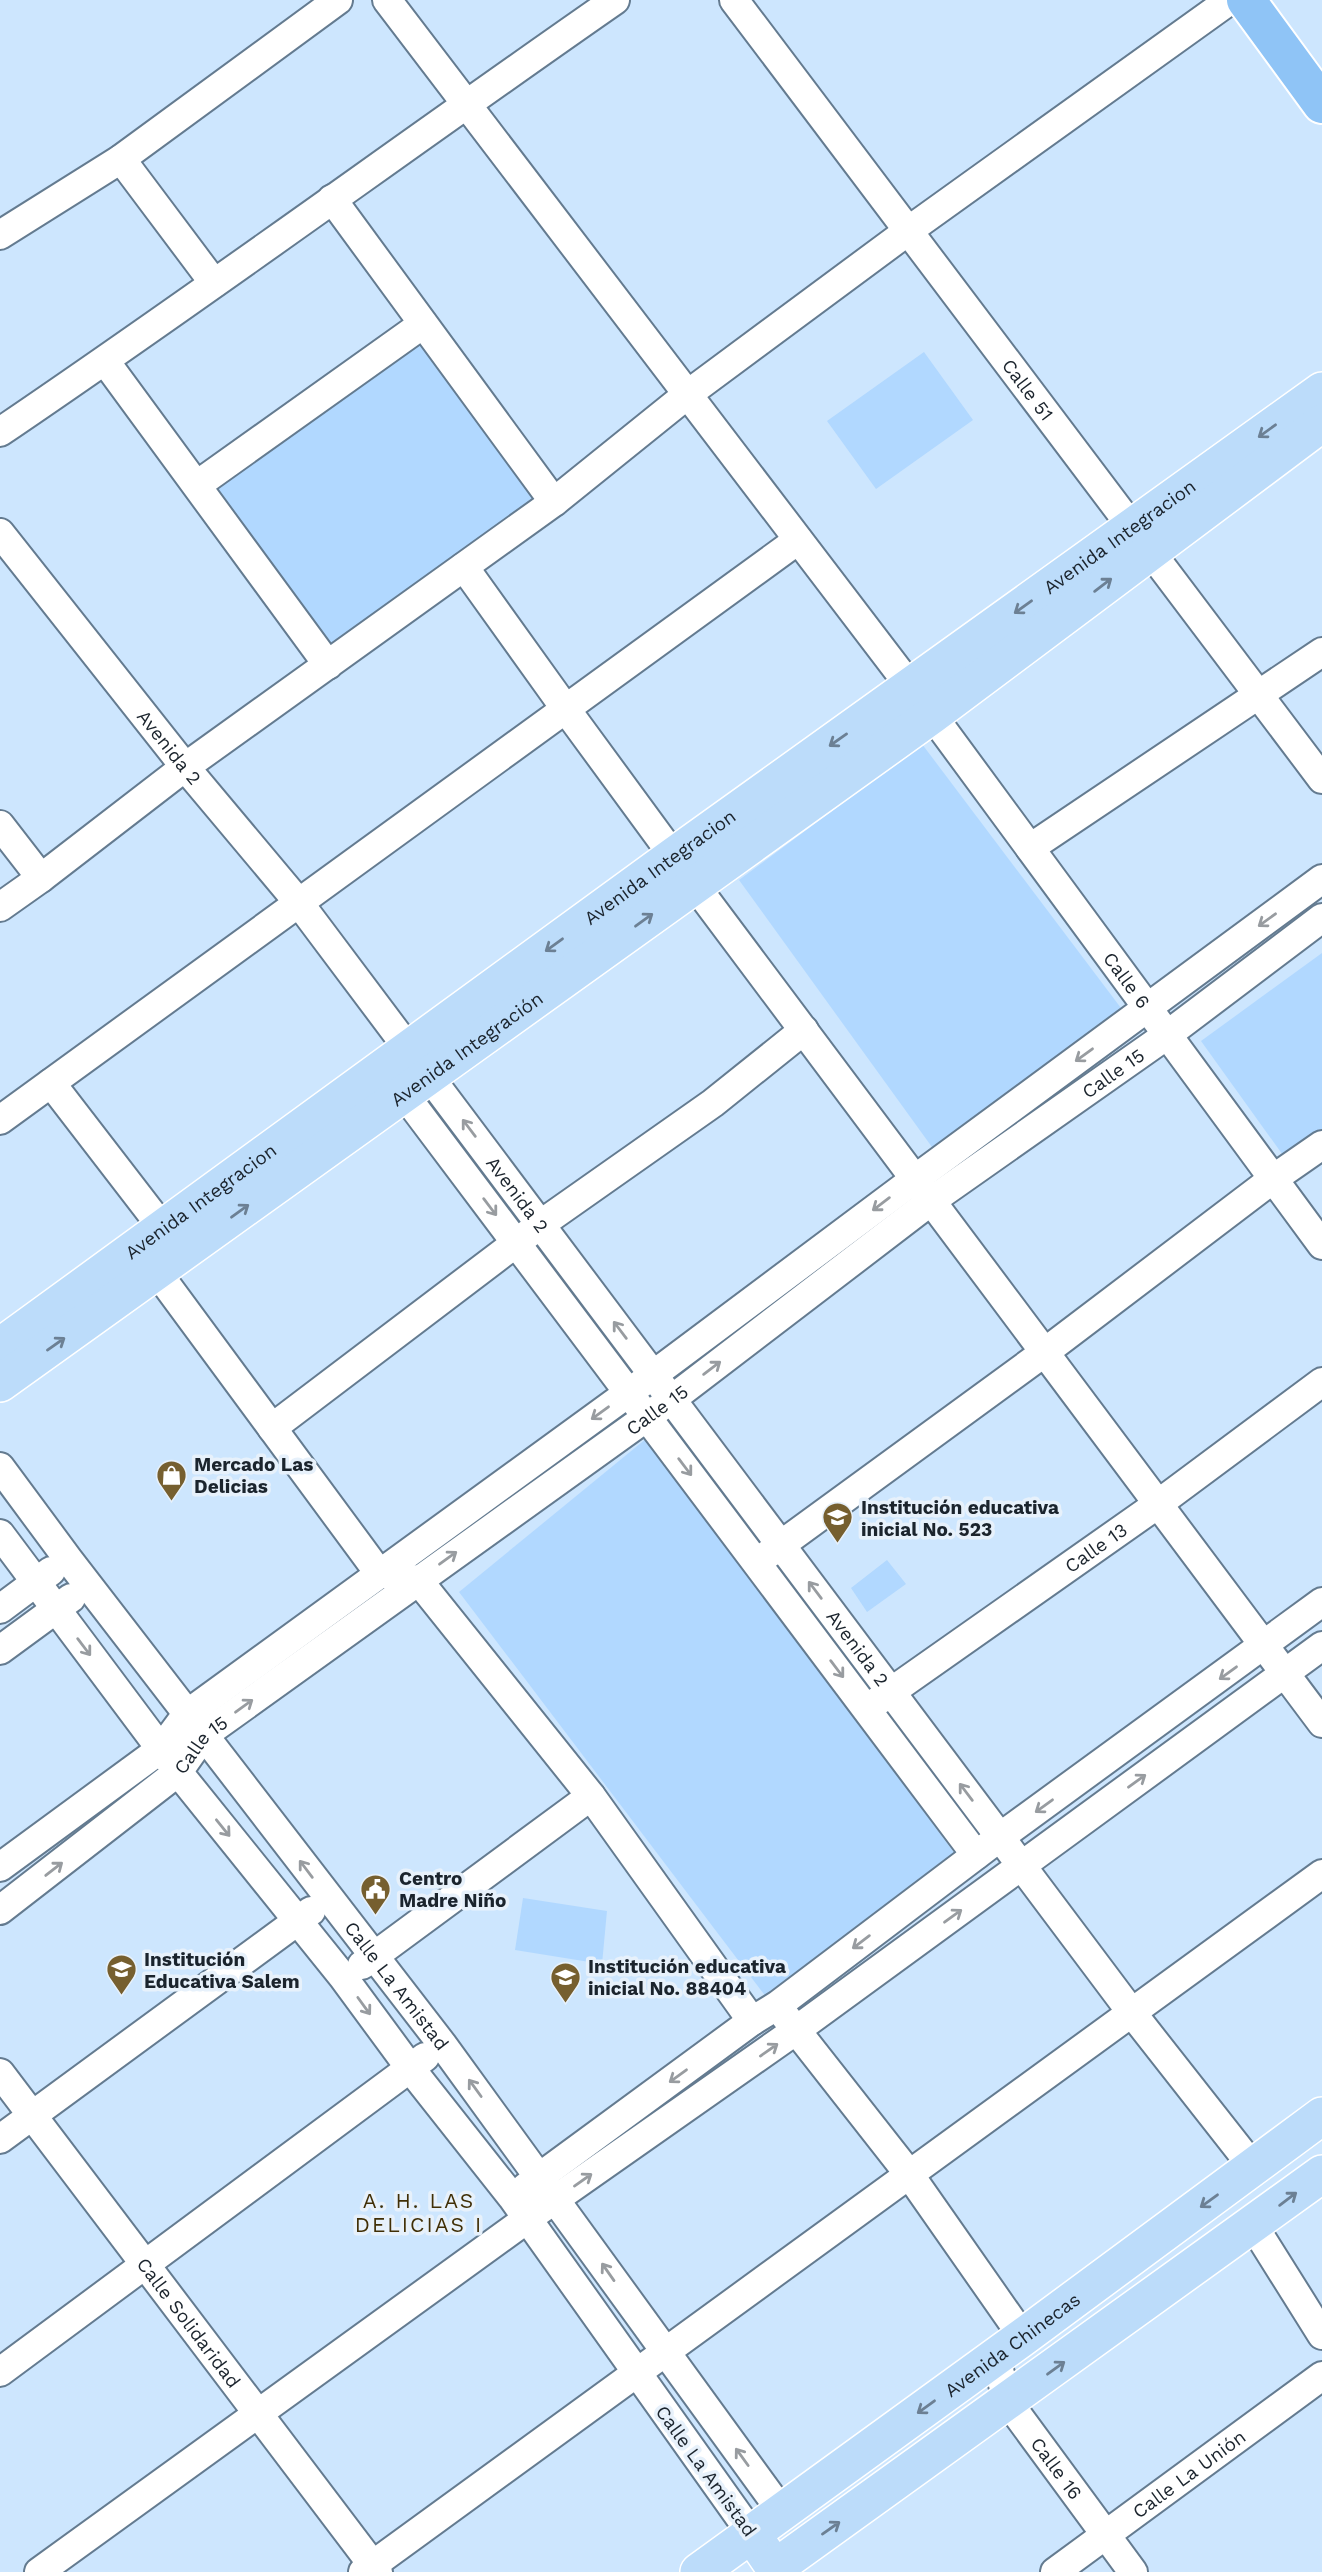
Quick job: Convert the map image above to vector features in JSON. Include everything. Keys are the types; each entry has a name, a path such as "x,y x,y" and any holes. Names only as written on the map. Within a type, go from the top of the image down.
{"highway":[{"path":"1246,0 1322,104"}],"main road":[{"name":"Avenida Integracion","path":"1140,540 1322,391"},
{"path":"1140,540 1322,423"},
{"name":"Avenida Integración","path":"0,1383 167,1251 415,1073 684,870 1140,540"},
{"name":"Avenida Integracion","path":"0,1348 167,1251"},
{"name":"Avenida Chinecas","path":"699,2572 1322,2116"},
{"path":"776,2570 1322,2174"},
{"name":"Calle La Amistad","path":"751,2533 776,2570"}],"street":[{"path":"0,235 121,159 338,0"},
{"name":"Calle 6","path":"387,0 921,701 1322,1245"},
{"path":"0,432 105,361 615,0"},
{"name":"Calle 51","path":"734,0 1322,779"},
{"path":"0,907 185,767 554,502 688,394 908,231 1230,0"},
{"path":"121,159 214,283"},
{"path":"332,199 554,502"},
{"path":"197,485 423,324"},
{"path":"105,361 328,665"},
{"name":"Avenida 2","path":"0,533 185,767 299,903 415,1073 517,1243 976,1855"},
{"path":"0,1120 798,540"},
{"path":"464,567 684,870 1322,1723"},
{"path":"1030,848 1322,652"},
{"path":"0,825 41,878"},
{"path":"0,1867 195,1725 379,1573 653,1375 923,1190 1147,1008 1322,879"},
{"name":"Calle 15","path":"0,1910 178,1772 195,1725 418,1580 671,1399 923,1190 1167,1035 1322,918"},
{"path":"272,1428 541,1224 713,1104 804,1030"},
{"name":"Avenida 2","path":"415,1073 541,1224 1021,1866 1253,2167"},
{"path":"51,1083 167,1251 272,1428 379,1573 418,1580 591,1796 752,2021"},
{"path":"757,1562 1045,1352 1273,1178 1322,1145"},
{"name":"Calle 13","path":"867,1709 1158,1504 1322,1382"},
{"name":"Calle La Amistad","path":"0,1467 328,1898 376,1955 782,2512"},
{"name":"Calle La Amistad","path":"0,1534 160,1749 343,1977 519,2208 751,2533"},
{"path":"0,1609 68,1559"},
{"path":"0,1650 88,1585"},
{"path":"548,2188 752,2021 778,2005 1000,1837 1322,1602"},
{"path":"39,2572 258,2413 519,2208 795,2031 1322,1646"},
{"path":"343,1977 591,1796"},
{"path":"371,2570 636,2373 1322,1874"},
{"path":"0,2138 328,1898"},
{"name":"Calle 16","path":"778,2005 795,2031 909,2174 1009,2347 1008,2402 1133,2572"},
{"path":"0,2372 442,2044"},
{"name":"Calle Solidaridad","path":"0,2073 258,2413 371,2570"},
{"path":"1254,2225 1322,2335"},
{"name":"Calle La Unión","path":"1055,2572 1322,2376"}],"shaded area":[{"path":"421,336 542,501 330,654 214,490"},
{"path":"924,352 973,420 876,489 827,421"},
{"path":"922,744 1127,1016 937,1154 739,880"},
{"path":"1322,953 1322,1133 1285,1158 1201,1041"},
{"path":"647,1438 961,1862 773,2006 459,1592"},
{"path":"887,1560 906,1584 867,1612 851,1588"},
{"path":"523,1898 607,1911 602,1964 515,1950"}],"place":[{"name":"Mercado Las Delicias","path":"171,1502"},
{"name":"Institución educativa inicial No. 523","path":"838,1545"},
{"name":"Centro Madre Niño","path":"376,1916"},
{"name":"Institución Educativa Salem","path":"121,1997"},
{"name":"Institución educativa inicial No. 88404","path":"565,2004"}],"district":[{"name":"A. H. LAS DELICIAS I","path":"419,2212"}]}
